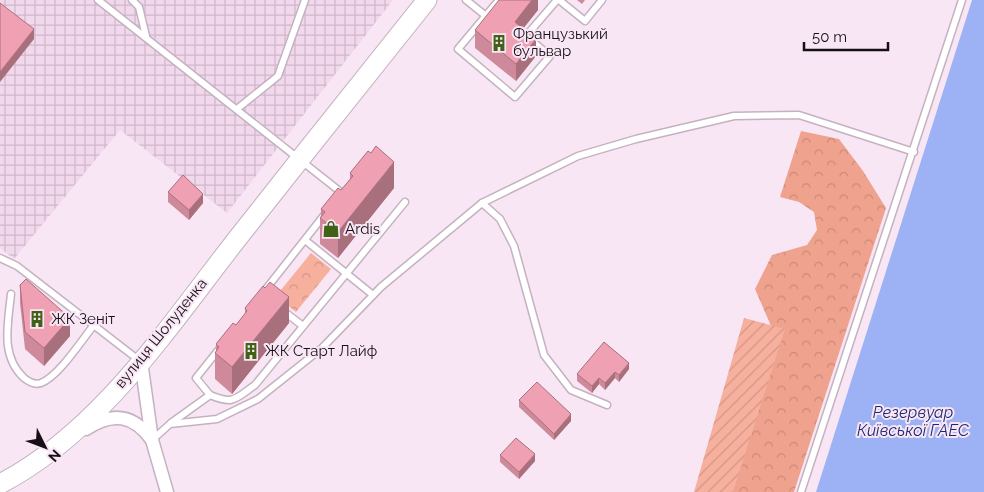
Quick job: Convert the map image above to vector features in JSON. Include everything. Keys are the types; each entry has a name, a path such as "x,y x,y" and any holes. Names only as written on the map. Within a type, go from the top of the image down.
{"main road":[{"name":"вулиця Шолуденка","path":"0,484 20,474 54,450 85,422 141,361 427,0"}],"street":[{"path":"141,361 152,440 167,492"},
{"path":"54,450 97,422 114,417 127,419 143,427 152,440"}],"lane":[{"path":"98,0 342,192"},
{"path":"132,0 139,7 146,36"},
{"path":"237,109 278,76 305,0"},
{"path":"466,0 486,16"},
{"path":"499,0 458,48 515,97 550,56 526,36 558,0 585,21 602,0"},
{"path":"801,492 914,152 962,0"},
{"path":"170,424 217,419 258,399 322,348 373,295 482,203 578,156 636,139 734,116 799,115 914,152"},
{"path":"337,199 348,186"},
{"path":"226,340 196,378 210,395 226,402 236,399 255,385 405,202"},
{"path":"482,203 500,220 514,246 544,355 571,390 607,405"},
{"path":"269,299 262,294 332,206"},
{"path":"305,240 373,295"},
{"path":"0,258 17,266 141,361"},
{"path":"11,294 6,349 16,371 30,383 41,383 55,373 94,326"},
{"path":"276,305 303,326"},
{"path":"152,440 170,424 210,395"}],"shaded area":[{"path":"0,0 393,0 227,213 120,130 14,259 0,248"}],"green space":[{"path":"801,131 839,139 863,171 886,208 794,492 707,492 774,333 755,289 772,255 807,245 817,230 814,212 799,202 780,197"},
{"path":"311,253 331,269 296,312 276,296"},
{"path":"744,318 785,329 733,492 694,492"}],"water":[{"name":"Резервуар Київської ГАЕС","path":"972,0 984,0 984,492 816,492"}],"building":[{"path":"499,0 532,0 515,22 536,39 516,64 475,30"},
{"path":"0,3 34,29 0,72"},
{"path":"376,146 394,162 338,232 320,218 325,212 321,209 338,188 341,190 353,176 350,173 368,151 371,153"},
{"path":"183,175 203,194 189,210 168,192"},
{"path":"26,279 70,318 44,348 25,332 20,285"},
{"path":"270,282 289,297 232,367 215,353 219,347 216,344 233,323 236,325 247,311 245,308 263,286 265,288"},
{"path":"604,342 629,363 619,375 615,372 605,383 599,378 592,386 577,374"},
{"path":"537,382 571,414 554,434 519,400"},
{"path":"516,438 535,454 519,472 500,455"}],"place":[{"name":"Французький бульвар","path":"499,43"},
{"name":"Ardis","path":"331,229"},
{"name":"ЖК Зеніт","path":"37,319"},
{"name":"ЖК Старт Лайф","path":"251,351"}]}
